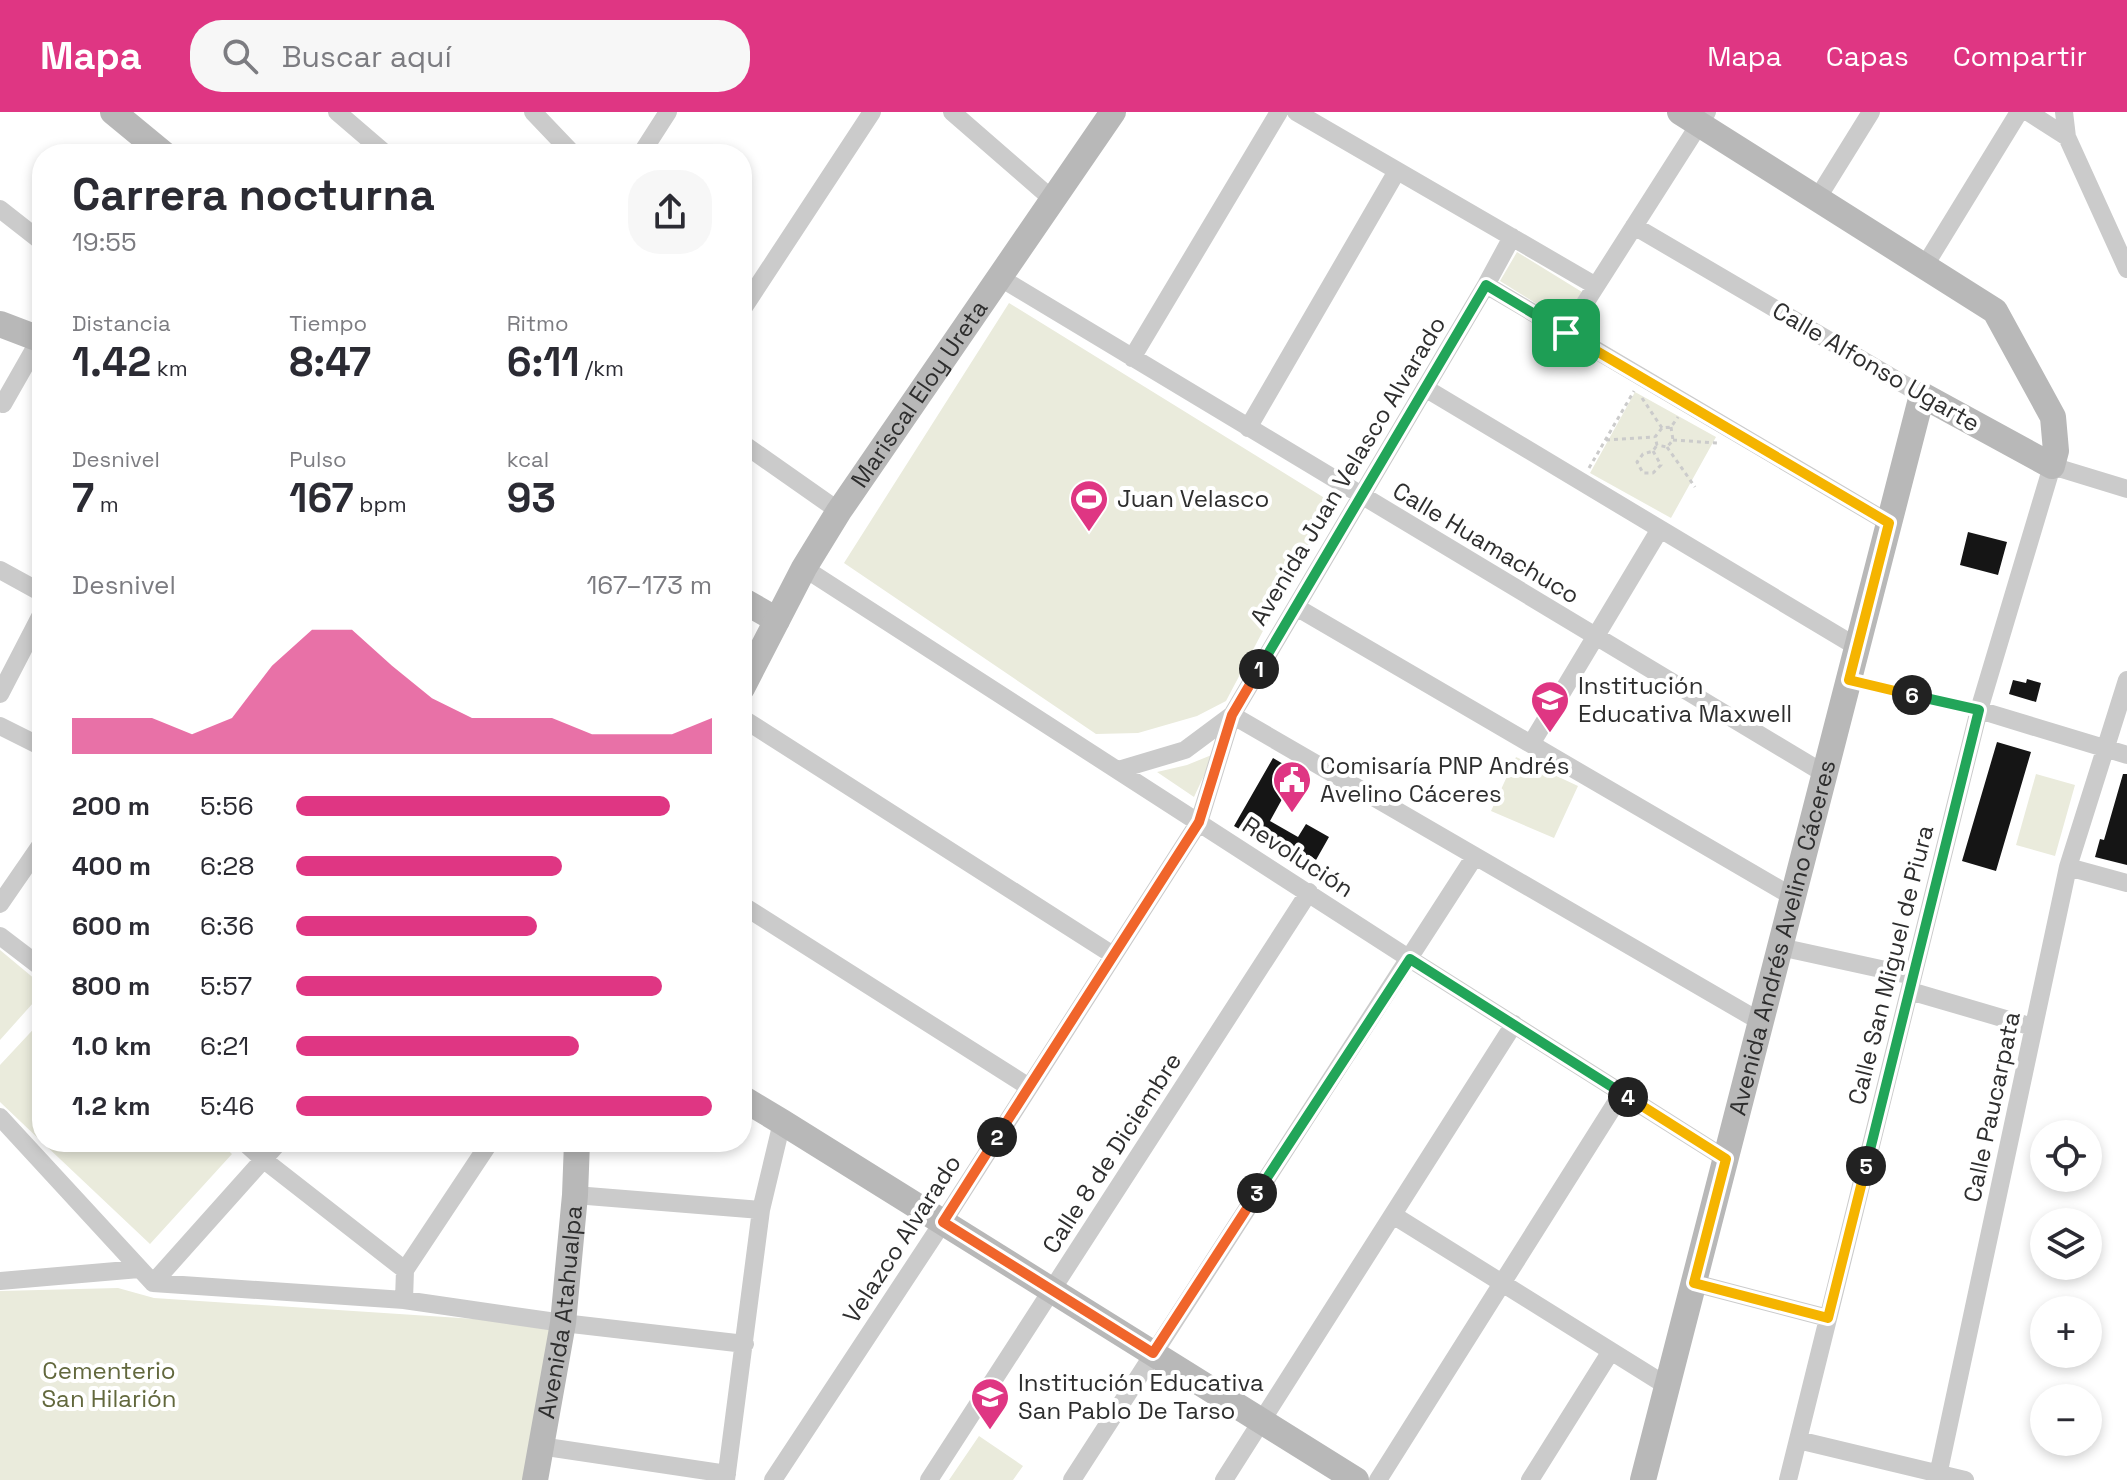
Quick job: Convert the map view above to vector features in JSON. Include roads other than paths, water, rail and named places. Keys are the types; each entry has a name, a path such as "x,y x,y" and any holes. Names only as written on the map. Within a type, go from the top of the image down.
{"street":[{"path":"113,112 152,144"},
{"path":"337,112 374,144"},
{"path":"533,112 563,144"},
{"path":"647,144 668,112"},
{"path":"752,295 872,112"},
{"path":"952,112 1052,199"},
{"name":"Mariscal Eloy Ureta","path":"752,669 804,568 839,511 1113,112"},
{"path":"1132,358 1279,112"},
{"path":"1296,112 1596,286"},
{"path":"1817,199 1871,112"},
{"path":"1924,267 2019,112"},
{"path":"2028,112 2067,137"},
{"path":"2064,112 2067,137 2127,269"},
{"path":"1566,333 1634,226 1695,116 1817,199 1995,311 2053,417 2056,451 2052,466"},
{"path":"1248,428 1397,171"},
{"path":"0,209 32,234"},
{"name":"Calle Alfonso Ugarte","path":"1634,226 1922,395 2052,466 2127,489"},
{"name":"Avenida Juan Velasco Alvarado","path":"1199,822 1232,715 1512,237"},
{"name":"Calle Huamachuco","path":"999,277 1825,774"},
{"path":"1486,285 1889,523"},
{"path":"0,324 32,336"},
{"path":"3,404 32,355"},
{"path":"1425,388 1857,647"},
{"name":"Avenida Andrés Avelino Cáceres","path":"1643,1480 1922,395"},
{"path":"752,450 839,511"},
{"name":"Calle San Miguel de Piura","path":"1788,1480 1979,710 2052,466"},
{"path":"1531,744 1660,529"},
{"name":"Revolución","path":"804,568 1726,1159"},
{"path":"0,570 32,588"},
{"path":"752,606 777,620"},
{"path":"1296,607 1793,897"},
{"path":"0,694 32,632"},
{"name":"Calle Paucarpata","path":"1937,1477 2068,867 2127,680"},
{"path":"1979,710 2127,755"},
{"path":"1118,770 1185,750 1232,715 1761,1022"},
{"path":"752,724 1113,955"},
{"path":"0,726 32,742"},
{"name":"Velazco Alvarado","path":"773,1480 943,1222 1199,822"},
{"path":"1072,1480 1475,856"},
{"path":"0,904 32,858"},
{"path":"2068,867 2127,883"},
{"name":"Calle 8 de Diciembre","path":"929,1480 1309,892"},
{"path":"752,911 1029,1087"},
{"path":"0,936 32,960"},
{"path":"1780,947 1911,984 2033,1027"},
{"path":"1224,1480 1514,1024"},
{"path":"1378,1480 1622,1093"},
{"path":"752,1104 1356,1480"},
{"path":"540,1446 726,1477 761,1210 782,1122"},
{"path":"2,1124 153,1283 404,1300 563,1323 745,1344"},
{"path":"255,1152 405,1270"},
{"path":"153,1283 271,1152"},
{"path":"404,1300 405,1270 483,1152"},
{"name":"Avenida Atahualpa","path":"535,1480 563,1323 577,1152"},
{"path":"575,1195 761,1210"},
{"path":"1393,1215 1667,1386"},
{"path":"0,1281 139,1269"},
{"path":"1694,1283 1828,1318"},
{"path":"1530,1480 1611,1351"},
{"path":"1798,1440 1937,1477 1965,1480"}],"lane":[{"path":"1849,680 1979,710"}],"place":[{"name":"Juan Velasco","path":"1089,533"},
{"name":"Institución Educativa Maxwell","path":"1550,734"},
{"name":"Comisaría PNP Andrés Avelino Cáceres","path":"1292,814"},
{"name":"Institución Educativa San Pablo De Tarso","path":"990,1431"}],"park label":[{"name":"Cementerio San Hilarión","path":"109,1385"}]}
